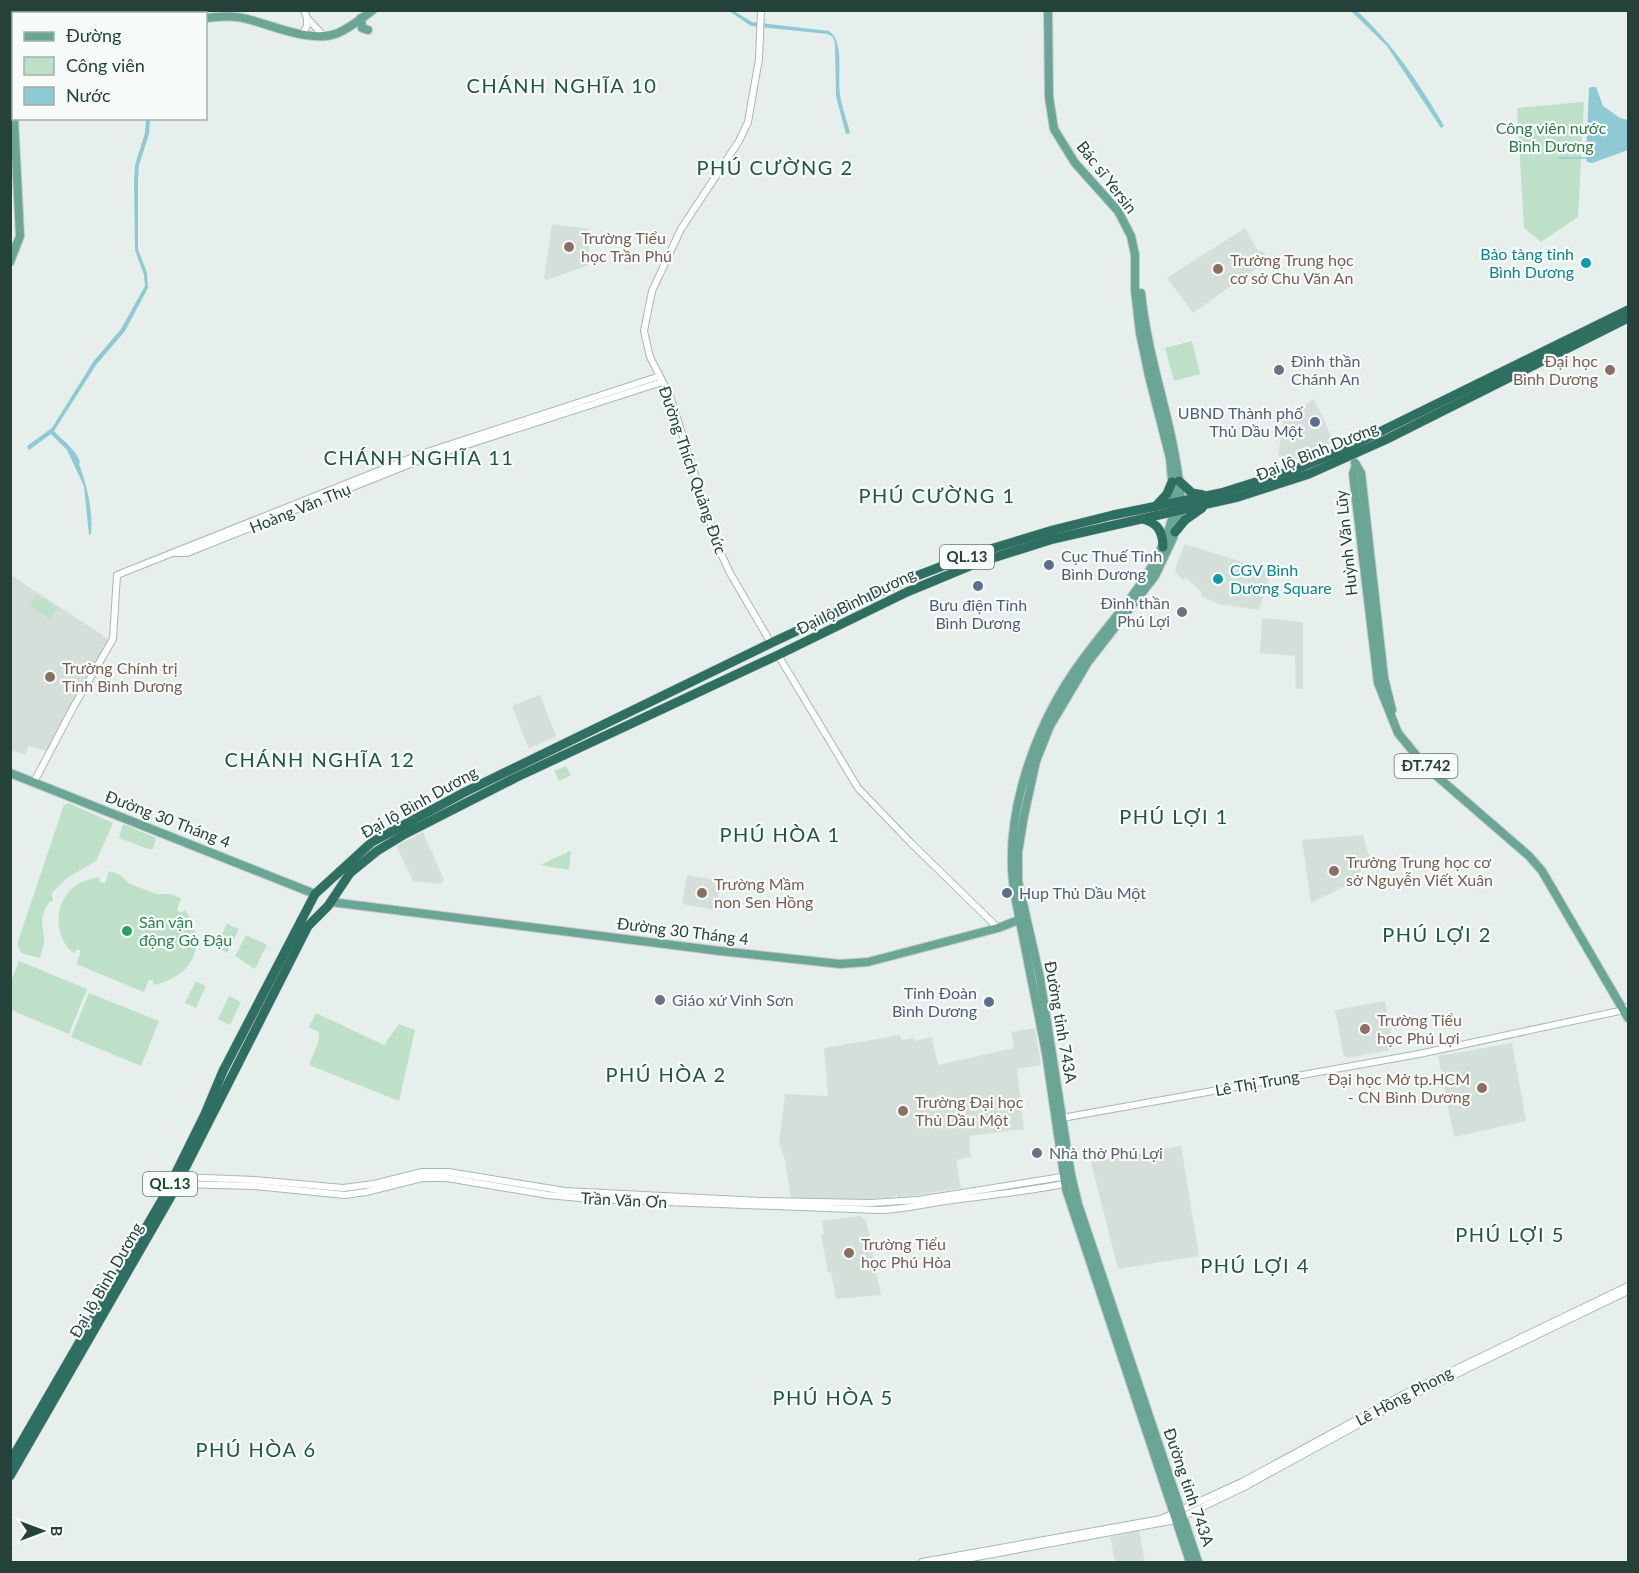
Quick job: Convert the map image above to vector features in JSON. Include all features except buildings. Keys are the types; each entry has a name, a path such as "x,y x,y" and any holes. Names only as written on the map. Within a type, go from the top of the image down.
{"highway":[{"name":"Đại lộ Bình Dương","path":"1353,456 1354,440 1386,425 1391,426 1629,310"},
{"name":"Đại lộ Bình Dương","path":"10,1462 179,1180 308,926 328,905 351,873 377,851 529,767 771,643 906,580 975,559 1140,519 1178,507 1280,484 1353,456 1629,318"},
{"path":"1155,507 1176,482 1192,493 1209,500 1185,520 1175,532"},
{"name":"Đại lộ Bình Dương","path":"10,1476 166,1193 205,1114 223,1071 315,895 372,842 429,810 778,655 975,559 1053,530 1155,507 1178,507"},
{"path":"1140,519 1158,527 1162,534 1163,547"},
{"path":"771,643 778,655"},
{"path":"322,891 327,893 328,905 317,908 313,904 315,895 322,891"}],"main road":[{"path":"207,18 224,16 245,18 302,34 324,36 338,34 373,10"},
{"name":"Bác sĩ Yersin","path":"1048,10 1049,98 1054,129 1075,163 1118,211 1131,236 1143,333 1152,376 1175,448 1178,507"},
{"path":"362,18 362,28 368,30"},
{"path":"10,262 20,236 14,120"},
{"name":"Huỳnh Văn Lũy","path":"1353,456 1361,473 1384,678 1400,731 1428,763 1527,849 1627,1011"},
{"name":"Đường tỉnh 743A","path":"1068,1179 1052,1051 1023,919 1012,882 1012,851 1021,795 1030,758 1044,723 1083,658 1155,576 1175,532 1178,507"},
{"name":"Đường tỉnh 743A","path":"1134,599 1163,547 1178,507"},
{"name":"Đường 30 Tháng 4","path":"10,773 315,895"},
{"name":"Đường 30 Tháng 4","path":"328,905 840,964 868,962 998,928 1023,919"},
{"name":"Đường tỉnh 743A","path":"1023,919 1068,1179 1178,1515 1190,1563"},
{"name":"Đường tỉnh 743A","path":"1178,1515 1198,1563"}],"street":[{"path":"302,34 307,26 304,10"},
{"name":"Đường Thích Quảng Đức","path":"761,10 759,59 748,122 740,141 681,229 659,275 644,321 645,339 650,357 675,412 718,547 730,573 771,643"},
{"path":"307,18 324,36"},
{"name":"Hoàng Văn Thụ","path":"34,782 113,639 117,575 177,552 187,554 234,531 386,470 475,438 661,379"},
{"path":"778,655 858,788 910,843 998,928"},
{"name":"Lê Thị Trung","path":"1062,1118 1414,1055 1627,1011"},
{"name":"Trần Văn Ơn","path":"179,1180 345,1195 422,1178 447,1178 548,1195 590,1199 878,1210 1020,1192 1068,1179"},
{"name":"Lê Hồng Phong","path":"950,1563 1178,1515 1404,1394 1629,1286"},
{"name":"Lê Hồng Phong","path":"922,1563 1178,1515 1244,1487 1406,1399 1629,1291"}],"shaded area":[{"name":"Trường Tiểu học Trần Phú","path":"552,224 589,229 589,265 546,280 544,278"},
{"name":"Trường Trung học cơ sở Chu Văn An","path":"1245,228 1258,251 1264,252 1268,260 1193,313 1167,278"},
{"path":"1314,399 1334,442 1291,461 1278,456 1285,410 1300,408"},
{"path":"1185,544 1271,571 1259,610 1218,604 1201,596 1202,593 1186,577 1183,580 1175,571"},
{"name":"Trường Chính trị Tỉnh Bình Dương","path":"11,575 110,640 46,751 29,746 25,755 11,750"},
{"path":"1262,618 1303,622 1303,689 1296,689 1295,656 1260,653"},
{"path":"540,695 556,736 530,748 512,706"},
{"path":"423,832 444,880 441,884 413,881 396,846"},
{"name":"Trường Trung học cơ sở Nguyễn Viết Xuân","path":"1363,835 1370,859 1352,883 1311,903 1302,840"},
{"name":"Trường Mầm non Sen Hồng","path":"687,875 721,881 716,910 682,904"},
{"name":"Trường Tiểu học Phú Lợi","path":"1385,1001 1394,1049 1348,1058 1344,1056 1335,1010"},
{"name":"Trường Đại học Thủ Dầu Một","path":"1035,1028 1041,1065 1017,1069 1024,1129 969,1136 971,1157 956,1160 961,1188 899,1198 897,1195 889,1198 835,1200 791,1197 785,1160 779,1143 785,1094 828,1096 824,1048 900,1035 901,1040 913,1038 914,1041 932,1037 938,1065 1014,1048 1011,1032"},
{"name":"Đại học Mở tp.HCM - CN Bình Dương","path":"1512,1043 1526,1121 1454,1137 1438,1056"},
{"path":"1181,1146 1199,1256 1118,1269 1091,1162"},
{"name":"Trường Tiểu học Phú Hòa","path":"860,1216 866,1220 881,1295 836,1299 821,1235 824,1234 822,1221"},
{"path":"1139,1531 1145,1562 1115,1562 1110,1537"}],"green space":[{"name":"Công viên nước Bình Dương","path":"1584,102 1578,217 1541,242 1524,228 1517,108"},
{"path":"1192,341 1200,374 1174,381 1165,348"},
{"path":"37,595 57,607 50,619 30,607"},
{"path":"566,766 571,775 559,781 554,771"},
{"path":"68,803 113,823 96,861 67,878 52,893 53,901 50,901 43,915 44,941 40,958 21,953 17,944 64,805"},
{"path":"123,824 156,838 153,849 119,838"},
{"path":"570,851 569,870 540,865"},
{"name":"Sân vận động Gò Đậu","path":"109,871 120,875 130,884 156,894 170,894 181,898 177,910 181,913 185,910 196,935 193,958 187,967 167,981 153,985 153,980 149,980 144,992 76,964 81,952 78,949 73,953 61,936 58,917 65,898 71,890 84,881 99,877 100,882 105,883"},
{"path":"227,924 239,929 227,953 216,947"},
{"path":"246,935 267,945 255,969 235,956"},
{"path":"19,961 87,989 69,1034 11,1010 11,981"},
{"path":"196,981 206,986 196,1008 185,1003"},
{"path":"89,993 159,1021 141,1066 71,1037"},
{"path":"229,996 241,1002 230,1025 218,1019"},
{"path":"316,1013 384,1045 399,1024 415,1030 399,1101 309,1065 318,1043 319,1032 309,1027"}],"water":[{"path":"729,11 734,11 752,22 829,31 834,36 839,52 840,95 850,133 846,134 836,96 833,37 828,34 751,26"},
{"path":"1351,11 1357,11 1394,51 1415,79 1444,126 1441,128 1387,46"},
{"path":"1596,87 1603,106 1620,118 1628,120 1628,150 1592,163 1587,162 1586,157 1589,88"},
{"path":"146,120 150,120 149,134 139,165 138,181 138,249 147,273 148,288 125,331 96,365 54,431 72,449 80,462 90,507 91,534 89,535 84,486 67,450 51,434 29,450 27,446 52,428 93,362 121,329 145,286 144,275 135,250 134,181 135,165 145,133"}],"waterway":[{"path":"1559,158 1588,158"}],"place":[{"name":"Trường Tiểu học Trần Phú","path":"569,247"},
{"name":"Bảo tàng tỉnh Bình Dương","path":"1586,263"},
{"name":"Trường Trung học cơ sở Chu Văn An","path":"1218,269"},
{"name":"Đình thần Chánh An","path":"1279,370"},
{"name":"Đại học Bình Dương","path":"1610,370"},
{"name":"UBND Thành phố Thủ Dầu Một","path":"1315,422"},
{"name":"Cục Thuế Tỉnh Bình Dương","path":"1049,565"},
{"name":"CGV Bình Dương Square","path":"1218,579"},
{"name":"Bưu điện Tỉnh Bình Dương","path":"978,586"},
{"name":"Đình thần Phú Lợi","path":"1182,612"},
{"name":"Trường Chính trị Tỉnh Bình Dương","path":"50,677"},
{"name":"Trường Trung học cơ sở Nguyễn Viết Xuân","path":"1334,871"},
{"name":"Trường Mầm non Sen Hồng","path":"702,893"},
{"name":"Hup Thủ Dầu Một","path":"1007,893"},
{"name":"Sân vận động Gò Đậu","path":"127,931"},
{"name":"Giáo xứ Vinh Sơn","path":"660,1000"},
{"name":"Tỉnh Đoàn Bình Dương","path":"989,1002"},
{"name":"Trường Tiểu học Phú Lợi","path":"1365,1029"},
{"name":"Đại học Mở tp.HCM - CN Bình Dương","path":"1482,1088"},
{"name":"Trường Đại học Thủ Dầu Một","path":"903,1111"},
{"name":"Nhà thờ Phú Lợi","path":"1037,1153"},
{"name":"Trường Tiểu học Phú Hòa","path":"849,1253"}],"district":[{"name":"CHÁNH NGHĨA 10","path":"562,86"},
{"name":"PHÚ CƯỜNG 2","path":"775,168"},
{"name":"CHÁNH NGHĨA 11","path":"419,458"},
{"name":"PHÚ CƯỜNG 1","path":"937,496"},
{"name":"CHÁNH NGHĨA 12","path":"320,760"},
{"name":"PHÚ LỢI 1","path":"1174,817"},
{"name":"PHÚ HÒA 1","path":"780,835"},
{"name":"PHÚ LỢI 2","path":"1437,935"},
{"name":"PHÚ HÒA 2","path":"666,1075"},
{"name":"PHÚ LỢI 5","path":"1510,1235"},
{"name":"PHÚ LỢI 4","path":"1255,1266"},
{"name":"PHÚ HÒA 5","path":"833,1398"},
{"name":"PHÚ HÒA 6","path":"256,1450"}]}
